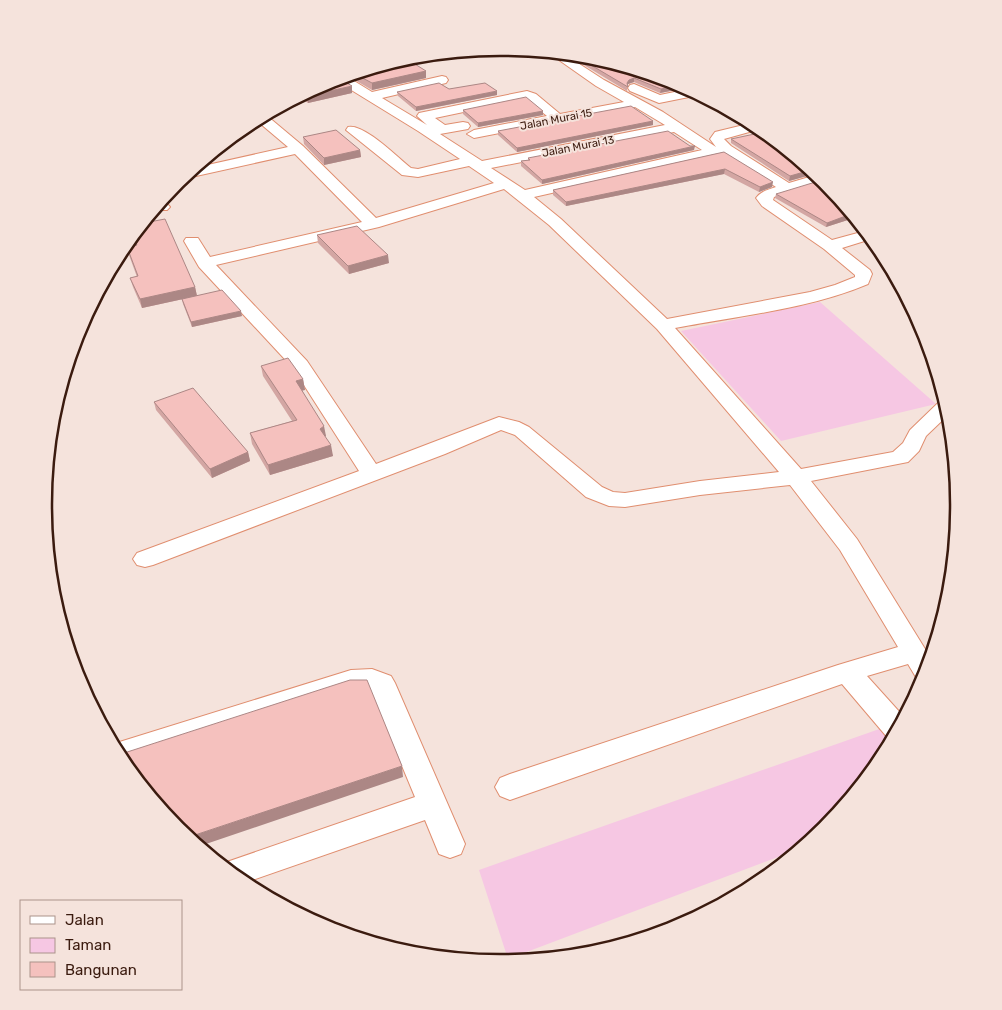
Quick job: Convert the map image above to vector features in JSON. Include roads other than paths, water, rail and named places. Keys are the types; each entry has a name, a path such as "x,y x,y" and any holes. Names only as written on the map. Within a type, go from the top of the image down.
{"street":[{"path":"569,62 600,83 787,188"},
{"path":"600,83 627,77 659,100 681,95"},
{"path":"372,96 442,80"},
{"path":"345,85 372,96 522,194 555,222 663,325 796,477 849,545 919,663 847,672 510,787"},
{"path":"445,112 527,95 557,118"},
{"name":"Jalan Murai 15","path":"445,112 424,116 442,130 469,130 557,118 637,103"},
{"path":"445,112 469,130 501,161"},
{"path":"268,123 298,149 374,224"},
{"name":"Jalan Murai 13","path":"353,130 407,172 418,173 501,161 677,127"},
{"path":"720,151 717,137 745,129"},
{"path":"207,166 298,149"},
{"path":"522,194 720,151"},
{"path":"663,325 811,296 841,289 862,280 864,274 830,246 767,203 764,198 769,194 811,181"},
{"path":"205,263 374,224 505,184"},
{"path":"830,246 862,240"},
{"path":"192,242 205,263 300,366 371,473"},
{"path":"145,559 438,449 500,423 522,431 594,492 609,499 625,500 700,488 796,477 900,457 912,446 917,434 940,413"},
{"path":"847,672 892,723"},
{"path":"126,751 351,680 372,679 382,683 450,844"},
{"path":"241,870 434,804"}]}
